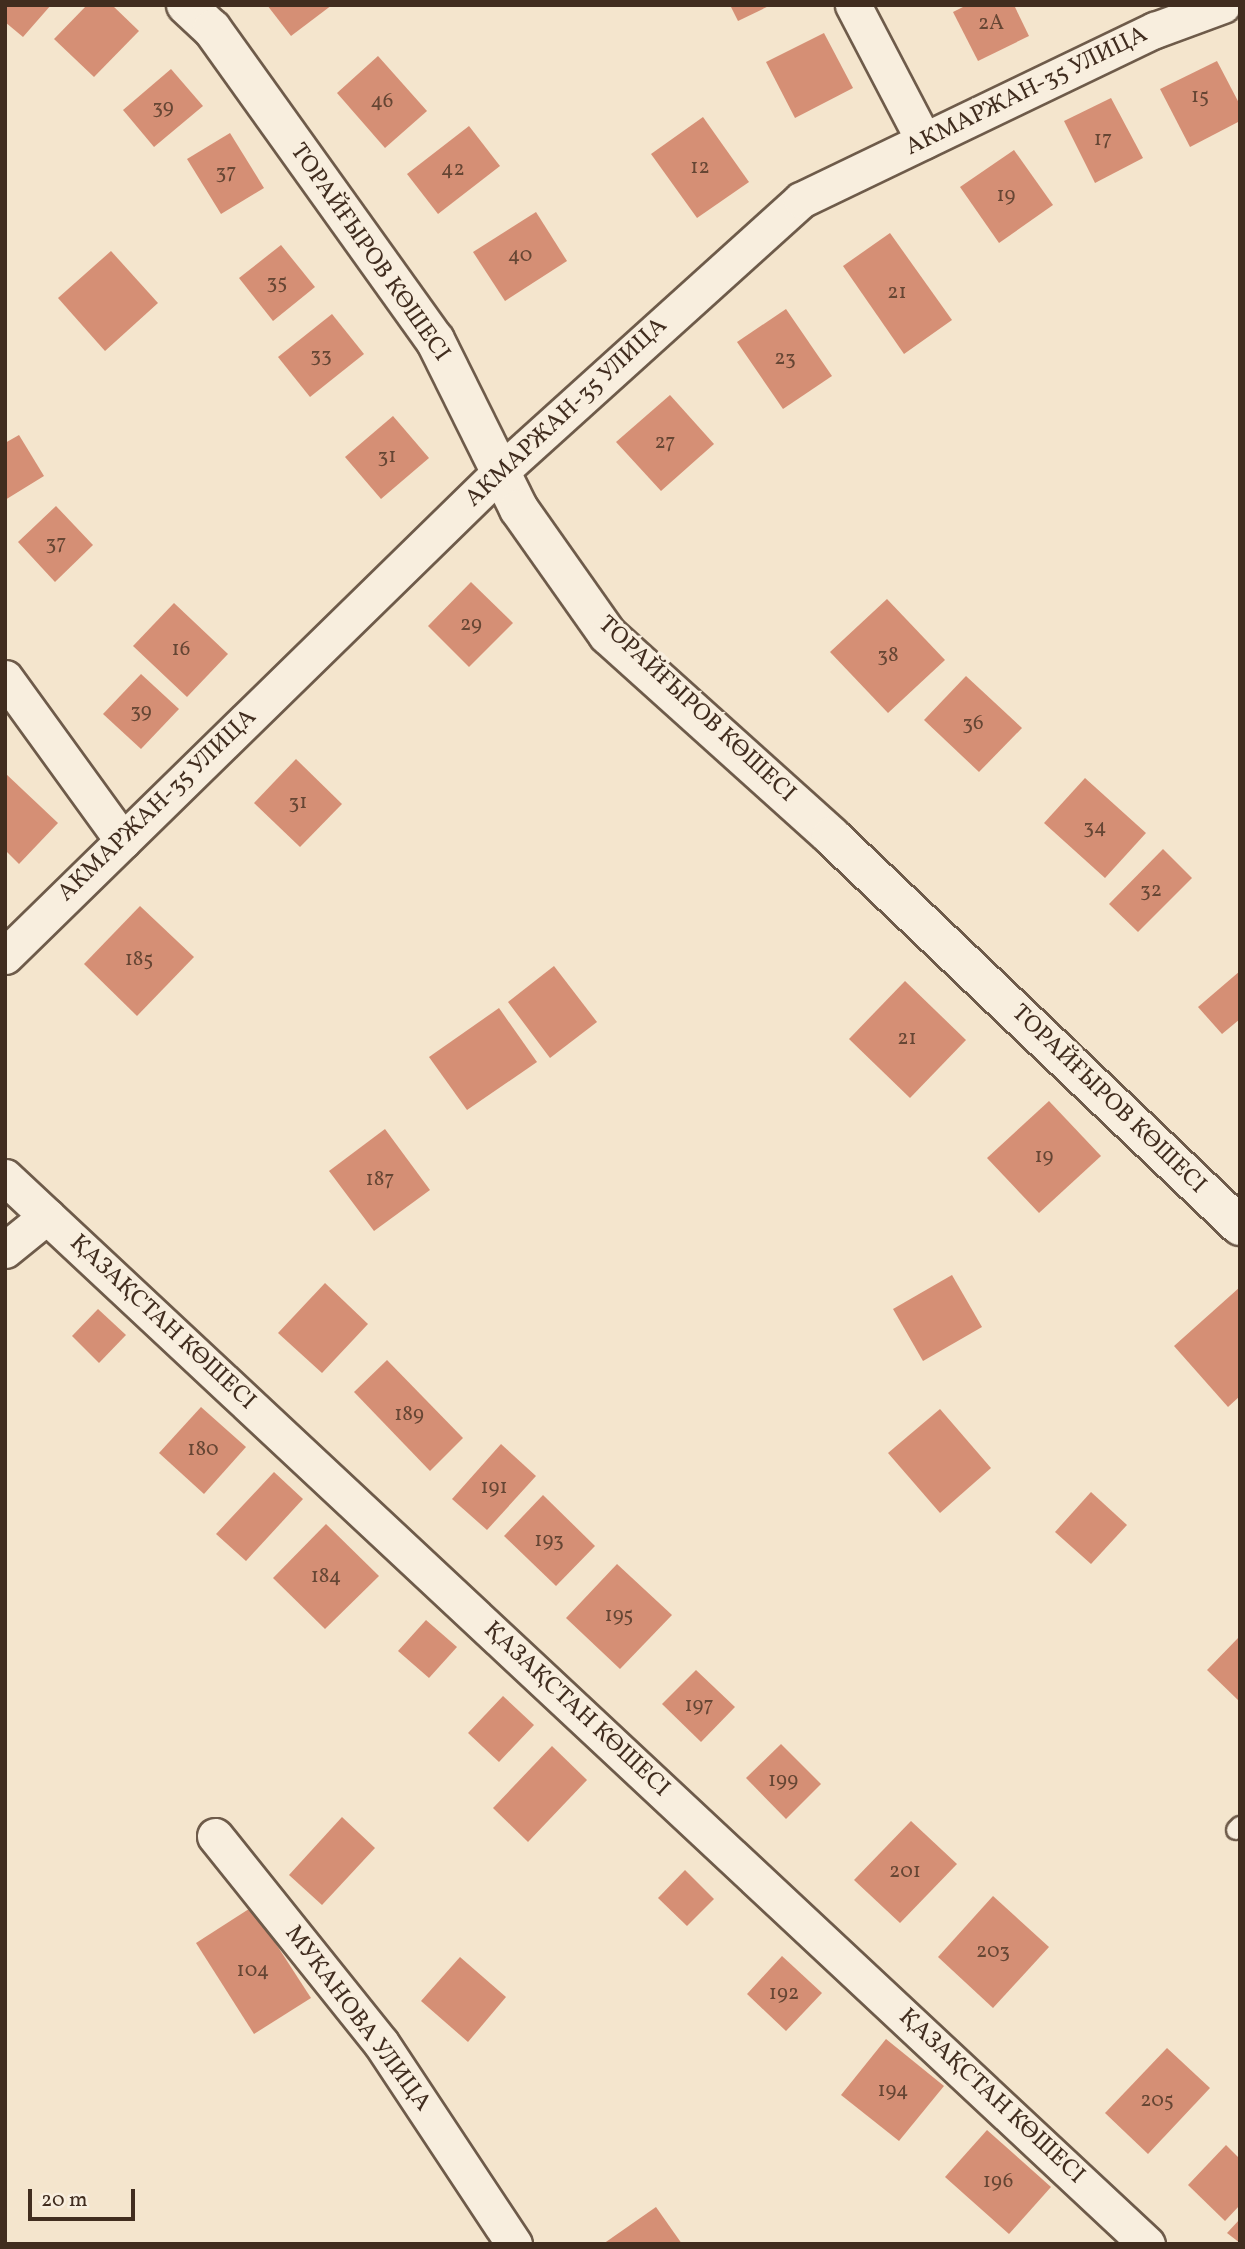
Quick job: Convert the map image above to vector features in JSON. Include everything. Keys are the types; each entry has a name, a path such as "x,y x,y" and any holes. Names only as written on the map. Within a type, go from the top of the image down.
{"street":[{"name":"ТОРАЙҒЫРОВ КӨШЕСІ","path":"186,5 212,29 435,340 519,509 608,635 831,836 1240,1226"},
{"path":"853,5 924,141"},
{"name":"АКМАРЖАН-35 УЛИЦА","path":"5,956 501,471 801,200 1155,30 1223,5"},
{"path":"5,678 122,841"},
{"name":"ҚАЗАҚСТАН КӨШЕСІ","path":"5,1177 1147,2244"},
{"path":"5,1250 47,1216"},
{"name":"МУКАНОВА УЛИЦА","path":"215,1836 381,2043 514,2244"}],"building":[{"path":"5,5 51,5 23,37 5,22"},
{"path":"87,5 112,5 139,31 94,77 54,39"},
{"path":"267,5 332,5 291,36"},
{"path":"730,5 771,5 738,21"},
{"path":"967,5 1014,5 1029,36 978,61 953,12"},
{"path":"824,33 853,88 795,118 766,62"},
{"path":"378,56 427,111 385,148 337,93"},
{"path":"1217,61 1240,105 1240,121 1190,147 1160,89"},
{"path":"171,69 203,106 154,147 123,110"},
{"path":"1111,98 1143,158 1095,183 1064,121"},
{"path":"703,117 749,182 697,218 651,154"},
{"path":"469,126 500,166 438,214 407,174"},
{"path":"230,133 264,188 221,214 187,159"},
{"path":"1014,150 1053,205 999,243 960,187"},
{"path":"536,212 567,261 505,301 473,252"},
{"path":"890,233 952,320 904,354 843,266"},
{"path":"281,245 315,287 273,321 239,278"},
{"path":"111,251 158,303 105,351 58,298"},
{"path":"786,309 832,376 783,409 737,342"},
{"path":"332,314 364,354 310,397 278,357"},
{"path":"670,395 714,444 661,491 616,442"},
{"path":"393,416 429,458 381,499 345,457"},
{"path":"19,435 44,476 5,500 5,443"},
{"path":"56,506 93,545 55,582 18,542"},
{"path":"471,582 513,623 469,667 428,626"},
{"path":"887,599 945,660 888,713 830,652"},
{"path":"174,603 228,654 187,697 133,646"},
{"path":"141,674 179,709 141,749 103,714"},
{"path":"966,676 1022,728 979,772 924,720"},
{"path":"296,759 342,804 300,847 254,803"},
{"path":"5,773 58,823 19,864 5,850"},
{"path":"1085,778 1146,833 1105,878 1044,823"},
{"path":"1163,849 1192,878 1138,932 1109,904"},
{"path":"140,906 194,957 137,1016 84,964"},
{"path":"554,966 597,1022 550,1058 508,1002"},
{"path":"1240,971 1240,1019 1222,1034 1198,1007"},
{"path":"905,981 966,1040 910,1098 849,1039"},
{"path":"499,1008 537,1062 467,1110 429,1057"},
{"path":"1049,1101 1101,1156 1039,1213 987,1158"},
{"path":"385,1129 430,1190 374,1231 329,1171"},
{"path":"952,1275 982,1327 923,1361 893,1309"},
{"path":"325,1283 368,1324 322,1373 278,1333"},
{"path":"1240,1287 1240,1396 1228,1407 1174,1346"},
{"path":"98,1309 126,1335 99,1363 72,1336"},
{"path":"387,1360 463,1438 430,1471 354,1392"},
{"path":"201,1407 246,1447 204,1494 159,1453"},
{"path":"940,1409 991,1468 940,1513 888,1453"},
{"path":"501,1444 536,1476 487,1530 452,1499"},
{"path":"274,1472 303,1499 246,1561 216,1534"},
{"path":"1091,1492 1127,1525 1091,1564 1055,1532"},
{"path":"543,1495 595,1546 556,1586 504,1536"},
{"path":"326,1524 379,1576 325,1629 273,1578"},
{"path":"617,1564 672,1615 620,1669 566,1618"},
{"path":"426,1620 457,1647 429,1678 398,1651"},
{"path":"1240,1636 1240,1702 1207,1670"},
{"path":"696,1670 735,1707 701,1742 662,1704"},
{"path":"503,1696 534,1725 499,1762 468,1733"},
{"path":"781,1744 821,1784 786,1819 746,1778"},
{"path":"552,1746 587,1780 528,1842 493,1808"},
{"path":"342,1817 375,1848 322,1905 289,1875"},
{"path":"911,1821 957,1864 900,1923 854,1880"},
{"path":"685,1870 714,1899 687,1926 658,1898"},
{"path":"993,1896 1049,1947 993,2008 938,1957"},
{"path":"252,1907 311,1998 254,2034 196,1943"},
{"path":"782,1956 822,1993 786,2031 747,1994"},
{"path":"460,1957 506,1997 468,2042 421,2001"},
{"path":"886,2039 944,2086 899,2141 841,2095"},
{"path":"1167,2048 1210,2088 1148,2154 1105,2113"},
{"path":"987,2130 1051,2187 1009,2234 945,2177"},
{"path":"1226,2145 1240,2159 1240,2205 1225,2221 1188,2185"},
{"path":"656,2207 682,2244 603,2244"},
{"path":"1240,2219 1240,2243 1227,2233"}]}
